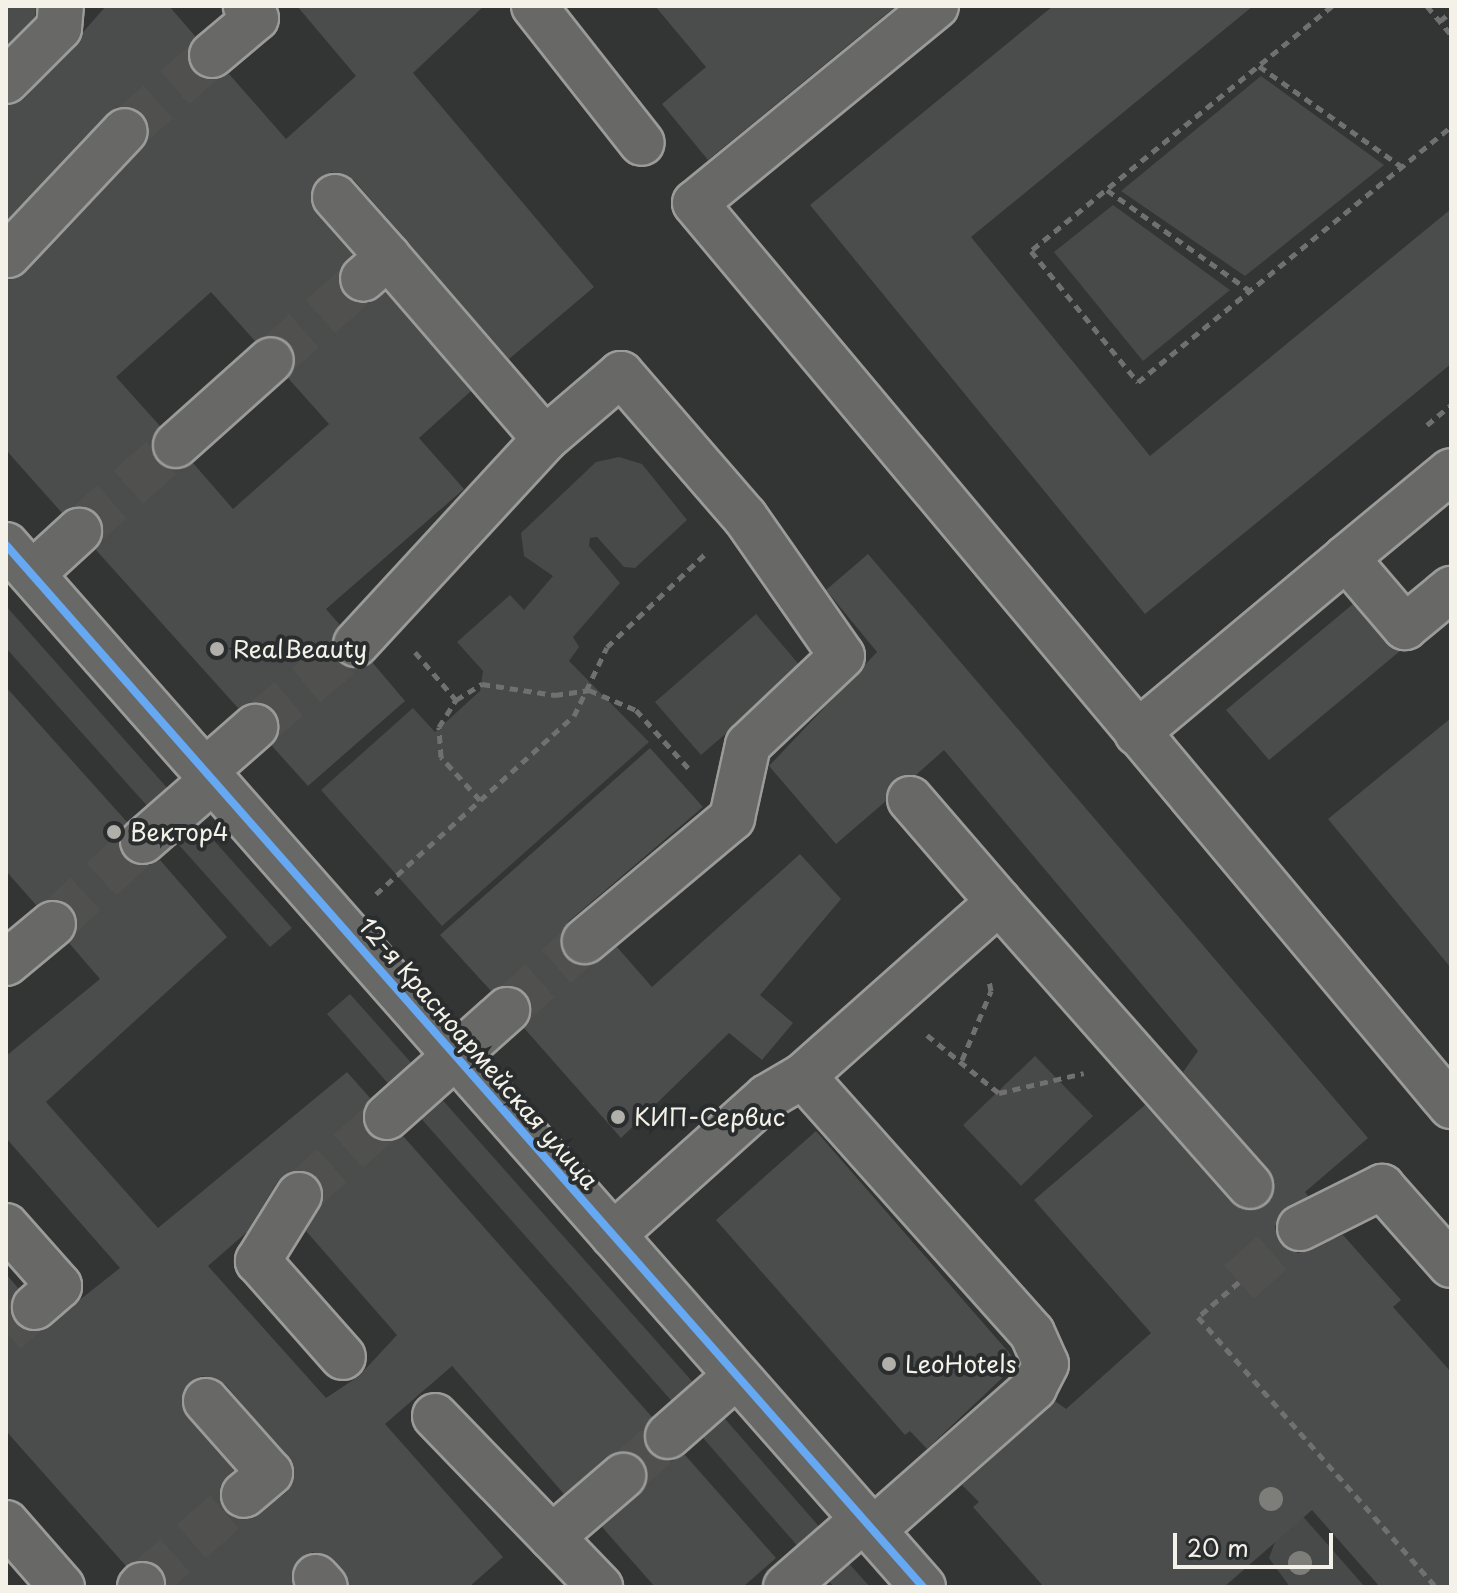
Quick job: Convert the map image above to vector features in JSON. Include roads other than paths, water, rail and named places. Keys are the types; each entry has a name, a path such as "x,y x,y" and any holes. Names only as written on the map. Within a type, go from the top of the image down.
{"street":[{"path":"6,81 59,28 61,6"},
{"path":"212,55 256,18 246,6"},
{"path":"534,6 642,143"},
{"path":"936,6 695,203 1451,1106"},
{"path":"8,255 125,131"},
{"path":"335,197 375,268 545,439"},
{"path":"176,445 271,360"},
{"path":"370,631 545,439 621,374 745,517 842,656 748,745 732,818 585,941"},
{"path":"1137,733 1451,471"},
{"path":"19,559 79,531"},
{"path":"1346,558 1405,627 1451,589"},
{"name":"12-я Красноармейская улица","path":"19,559 923,1587"},
{"path":"143,841 255,727"},
{"path":"910,799 1250,1186"},
{"path":"613,1235 767,1097 803,1076 999,902"},
{"path":"387,1117 507,1010"},
{"path":"786,1587 868,1525 1034,1388 1046,1364 1032,1333 803,1076"},
{"path":"1300,1228 1382,1187 1451,1265"},
{"path":"299,1195 258,1261 343,1357"},
{"path":"6,1226 59,1286 35,1307"},
{"path":"668,1436 736,1376"},
{"path":"206,1401 270,1473 244,1495"},
{"path":"435,1416 600,1587"},
{"path":"552,1537 623,1476"},
{"path":"6,1523 62,1587"}],"tunnel":[{"path":"125,131 212,55"},
{"path":"271,360 363,279"},
{"path":"79,531 176,445"},
{"path":"255,727 356,644"},
{"path":"53,924 143,841"},
{"path":"507,1010 585,941"},
{"path":"299,1195 387,1117"},
{"path":"1239,1282 1300,1228"},
{"path":"6,1332 35,1307"},
{"path":"623,1476 668,1436"},
{"path":"142,1585 244,1495"}],"place":[{"name":"RealBeauty","path":"217,649"},
{"name":"Вектор4","path":"114,832"},
{"name":"КИП-Сервис","path":"618,1117"},
{"name":"LeoHotels","path":"889,1364"}]}
